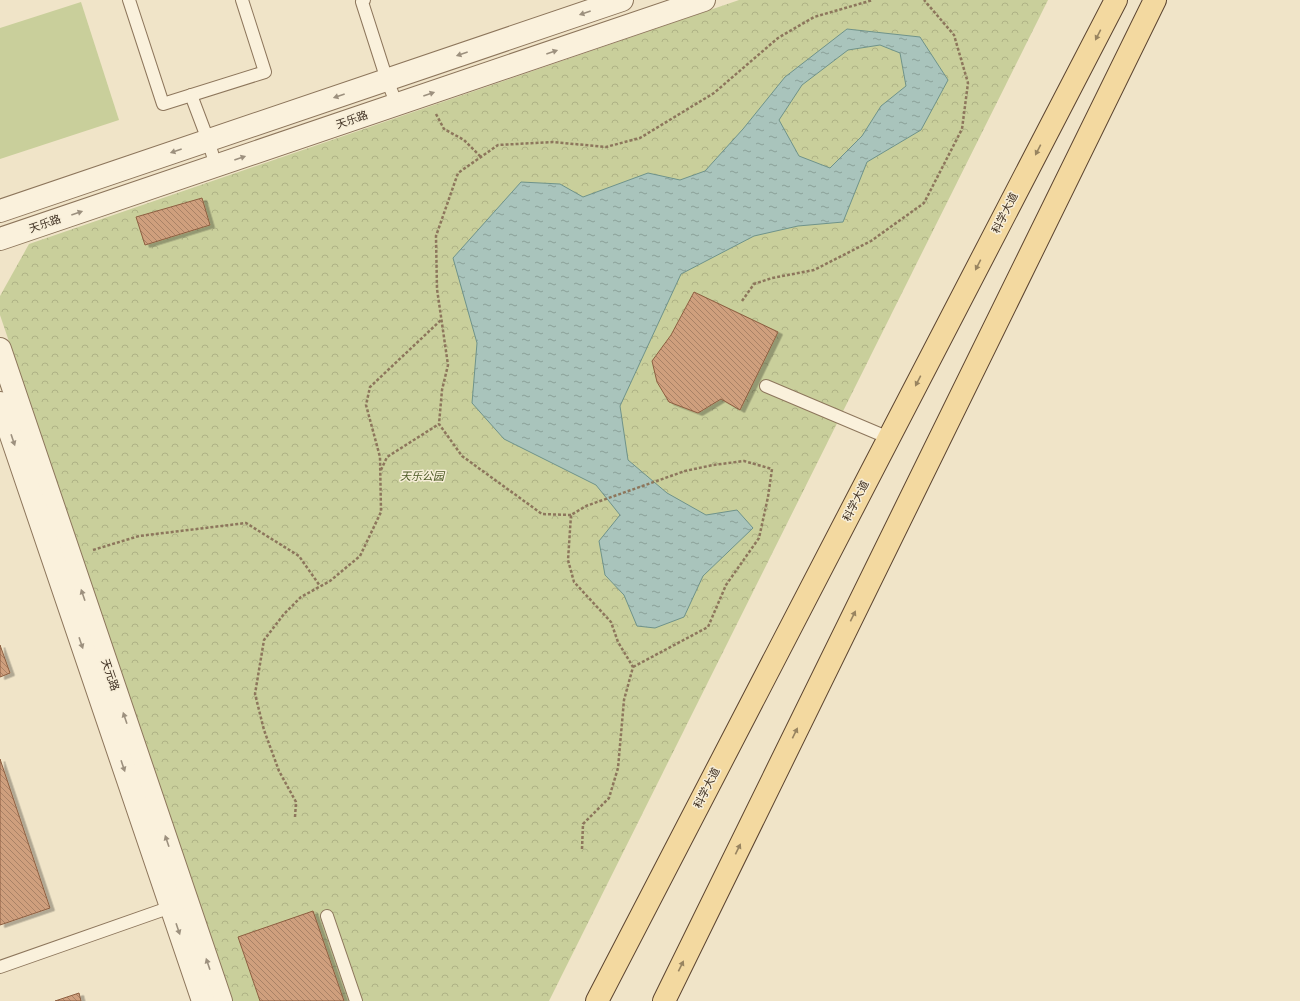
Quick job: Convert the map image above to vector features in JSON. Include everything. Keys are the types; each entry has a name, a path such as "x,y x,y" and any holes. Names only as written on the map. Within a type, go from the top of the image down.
{"main road":[{"name":"科学大道","path":"597,1001 1116,0"},
{"path":"664,1001 1155,0"}],"street":[{"path":"0,211 622,0"},
{"name":"天乐路","path":"0,240 704,0"},
{"name":"天元路","path":"0,349 221,1001"},
{"name":"天元路","path":"0,403 203,1001"}],"lane":[{"path":"129,0 163,104 265,72 242,0"},
{"path":"362,1 387,80 397,105"},
{"path":"191,95 216,166"},
{"path":"766,386 889,438"},
{"path":"0,966 171,907"},
{"path":"327,916 356,1001"}],"path":[{"path":"582,849 583,824 609,798 618,768 624,700 633,668 708,627 726,585 759,538 768,497 772,469 744,461 713,465 685,471 586,506 572,515 542,514 462,456 440,424 442,390 448,365 437,289 436,236 458,173 498,145 553,142 606,147 640,138 714,92 778,38 814,17 873,0"},
{"path":"742,301 754,284 772,278 814,270 871,241 924,203 962,129 968,83 954,35 924,0"},
{"path":"426,95 444,129 464,140 481,157"},
{"path":"295,817 296,802 278,771 254,694 264,640 284,614 301,597 330,581 360,556 381,512 380,457 366,405 370,388 442,320"},
{"path":"380,472 387,457 440,424"},
{"path":"572,515 568,560 574,582 611,622 618,642 633,668"},
{"path":"70,556 139,536 246,523 299,556 320,586"}],"green space":[{"name":"天乐公园","path":"739,0 1048,0 549,1001 232,1001 0,315 0,296 29,244"},
{"path":"81,2 119,120 0,159 0,28"}],"water":[{"path":"847,29 920,37 948,80 921,130 867,162 843,222 798,226 754,236 681,274 620,406 628,460 667,493 706,515 737,510 753,528 703,576 684,617 655,628 637,626 624,595 605,575 599,541 620,515 596,485 504,439 472,403 477,343 453,258 521,182 560,184 583,197 648,173 680,180 705,171 743,129 785,77","holes":["880,45 900,53 906,86 881,106 862,136 830,168 799,156 779,120 802,85 848,50"]}],"building":[{"path":"202,198 210,225 145,245 136,217"},
{"path":"694,292 778,332 740,410 721,399 698,413 669,402 657,382 652,361 671,335"},
{"path":"0,645 10,673 0,677"},
{"path":"0,759 50,908 0,925"},
{"path":"313,911 344,1001 260,1001 238,937"},
{"path":"79,993 81,1001 55,1001"}]}
